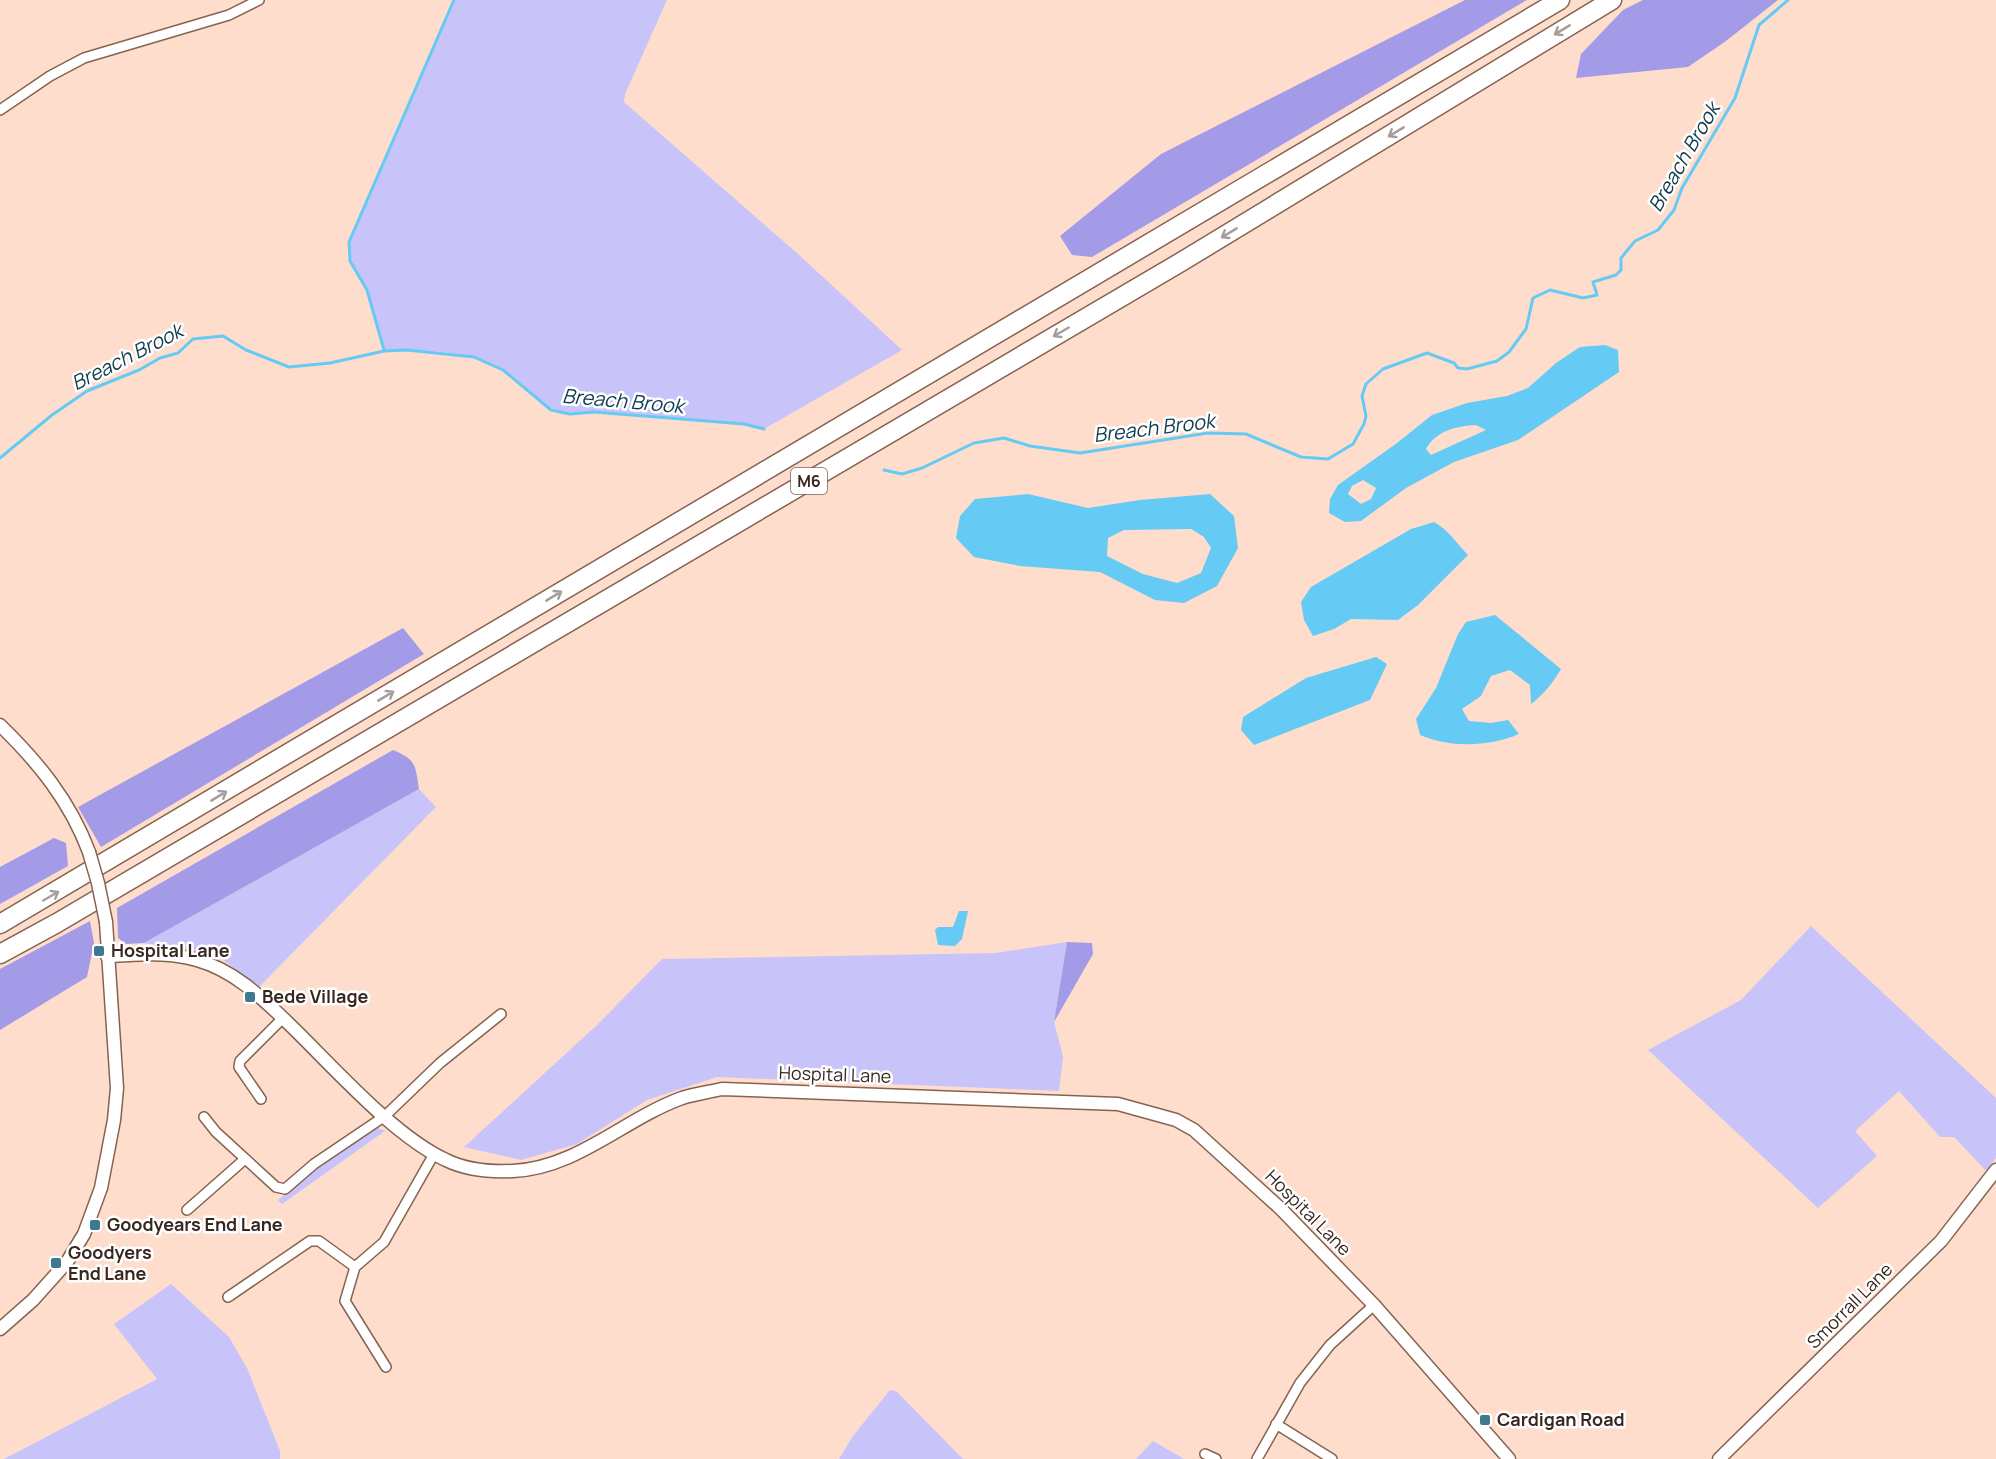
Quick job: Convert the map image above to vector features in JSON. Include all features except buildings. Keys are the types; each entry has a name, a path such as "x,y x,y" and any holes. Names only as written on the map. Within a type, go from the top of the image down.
{"highway":[{"name":"M6","path":"0,924 1560,0"},
{"name":"M6","path":"0,954 67,917 1171,268 1612,0"}],"street":[{"path":"0,111 50,76 84,58 229,15 259,0"},
{"path":"0,725 41,768 74,817 89,852 106,922 117,1088 114,1120 101,1188 84,1234 67,1262 33,1300 0,1329"},
{"name":"Hospital Lane","path":"107,956 155,953 198,960 248,986 404,1133 434,1154 448,1161 476,1169 532,1169 573,1155 682,1098 722,1089 1118,1104 1176,1120 1194,1130 1281,1209 1374,1305 1509,1459"},
{"path":"204,1117 276,1187 285,1189 314,1164 385,1116 440,1063 501,1014"},
{"path":"261,1099 239,1067 240,1061 283,1018"},
{"path":"386,1367 345,1301 355,1267 384,1242 434,1154"},
{"path":"188,1210 245,1159"},
{"name":"Smorrall Lane","path":"1719,1459 1941,1241 1996,1170"},
{"path":"228,1297 310,1241 319,1241 355,1267"},
{"path":"1257,1459 1300,1383 1330,1345 1374,1305"},
{"path":"1276,1424 1332,1459"},
{"path":"1205,1454 1216,1459"}],"shaded area":[{"path":"454,0 667,0 625,94 624,102 798,254 902,350 764,429 744,424 561,411 542,402 502,370 475,358 445,352 384,351 367,290 350,261 349,242"},
{"path":"1465,0 1527,0 1092,257 1072,255 1060,236 1161,154"},
{"path":"1643,0 1778,0 1726,41 1688,67 1576,78 1581,54 1623,10"},
{"path":"403,628 424,654 101,847 78,807"},
{"path":"393,750 407,757 414,764 419,789 144,943 126,944 118,938 117,908"},
{"path":"419,789 436,807 259,987 218,956 144,943"},
{"path":"54,838 66,843 68,866 0,904 0,867"},
{"path":"90,921 94,943 87,977 0,1030 0,969"},
{"path":"1811,926 1996,1098 1996,1158 1986,1171 1954,1137 1940,1137 1899,1091 1855,1131 1877,1156 1818,1208 1648,1050 1741,1000"},
{"path":"1067,942 1054,1022 1063,1056 1059,1091 717,1077 647,1100 577,1144 521,1160 464,1147 597,1025 662,959 996,953"},
{"path":"1067,942 1092,943 1093,954 1054,1022"},
{"path":"376,1127 385,1131 282,1204 278,1200 307,1176"},
{"path":"171,1284 229,1337 247,1368 280,1451 280,1459 4,1459 157,1379 114,1324"},
{"path":"890,1390 896,1391 963,1459 839,1459 853,1436"},
{"path":"1153,1441 1184,1459 1136,1459"}],"water":[{"path":"1605,345 1618,350 1619,372 1518,440 1454,462 1406,488 1361,521 1345,522 1329,513 1330,499 1338,485 1432,415 1467,403 1507,396 1528,388 1556,363 1580,347","holes":["1476,425 1486,430 1431,455 1426,449 1435,438 1447,431","1363,480 1376,488 1371,499 1361,504 1348,494 1352,486"]},
{"path":"1028,494 1088,508 1140,500 1210,494 1234,516 1238,548 1217,586 1184,603 1155,600 1100,572 1020,566 974,557 956,538 960,516 975,499","holes":["1191,529 1204,537 1211,548 1201,573 1177,583 1143,574 1107,556 1108,538 1124,530"]},
{"path":"1434,522 1449,533 1468,555 1418,605 1398,620 1351,619 1334,629 1313,636 1304,620 1301,602 1311,587 1411,529"},
{"path":"1495,615 1561,669 1558,674 1531,704 1530,685 1510,670 1491,676 1481,696 1462,709 1469,721 1491,723 1508,720 1519,734 1495,741 1470,744 1444,742 1420,735 1416,719 1436,688 1458,634 1466,622"},
{"path":"1376,657 1387,664 1370,700 1254,745 1241,730 1243,717 1306,678"},
{"path":"959,911 968,911 962,939 955,946 938,945 935,930 938,927 953,927"}],"waterway":[{"path":"384,350 367,290 350,261 349,242 454,0"},
{"name":"Breach Brook","path":"884,470 902,474 922,468 974,443 1004,438 1030,446 1080,453 1208,433 1246,434 1301,457 1328,459 1353,444 1366,416 1362,396 1366,384 1383,369 1427,353 1454,363 1458,368 1467,369 1497,361 1509,352 1526,329 1533,298 1550,290 1583,298 1597,295 1593,282 1616,275 1621,270 1621,258 1635,241 1658,230 1674,210 1682,188 1735,98 1759,25 1788,0"},
{"name":"Breach Brook","path":"0,458 52,415 87,391 139,370 160,358 178,353 193,339 223,336 246,350 289,367 330,363 384,351 407,350 474,357 503,370 551,410 570,414 594,412 744,424 764,429"}],"place":[{"name":"Hospital Lane","path":"99,951"},
{"name":"Bede Village","path":"250,997"},
{"name":"Goodyears End Lane","path":"95,1225"},
{"name":"Goodyers End Lane","path":"56,1263"},
{"name":"Cardigan Road","path":"1485,1420"}]}
